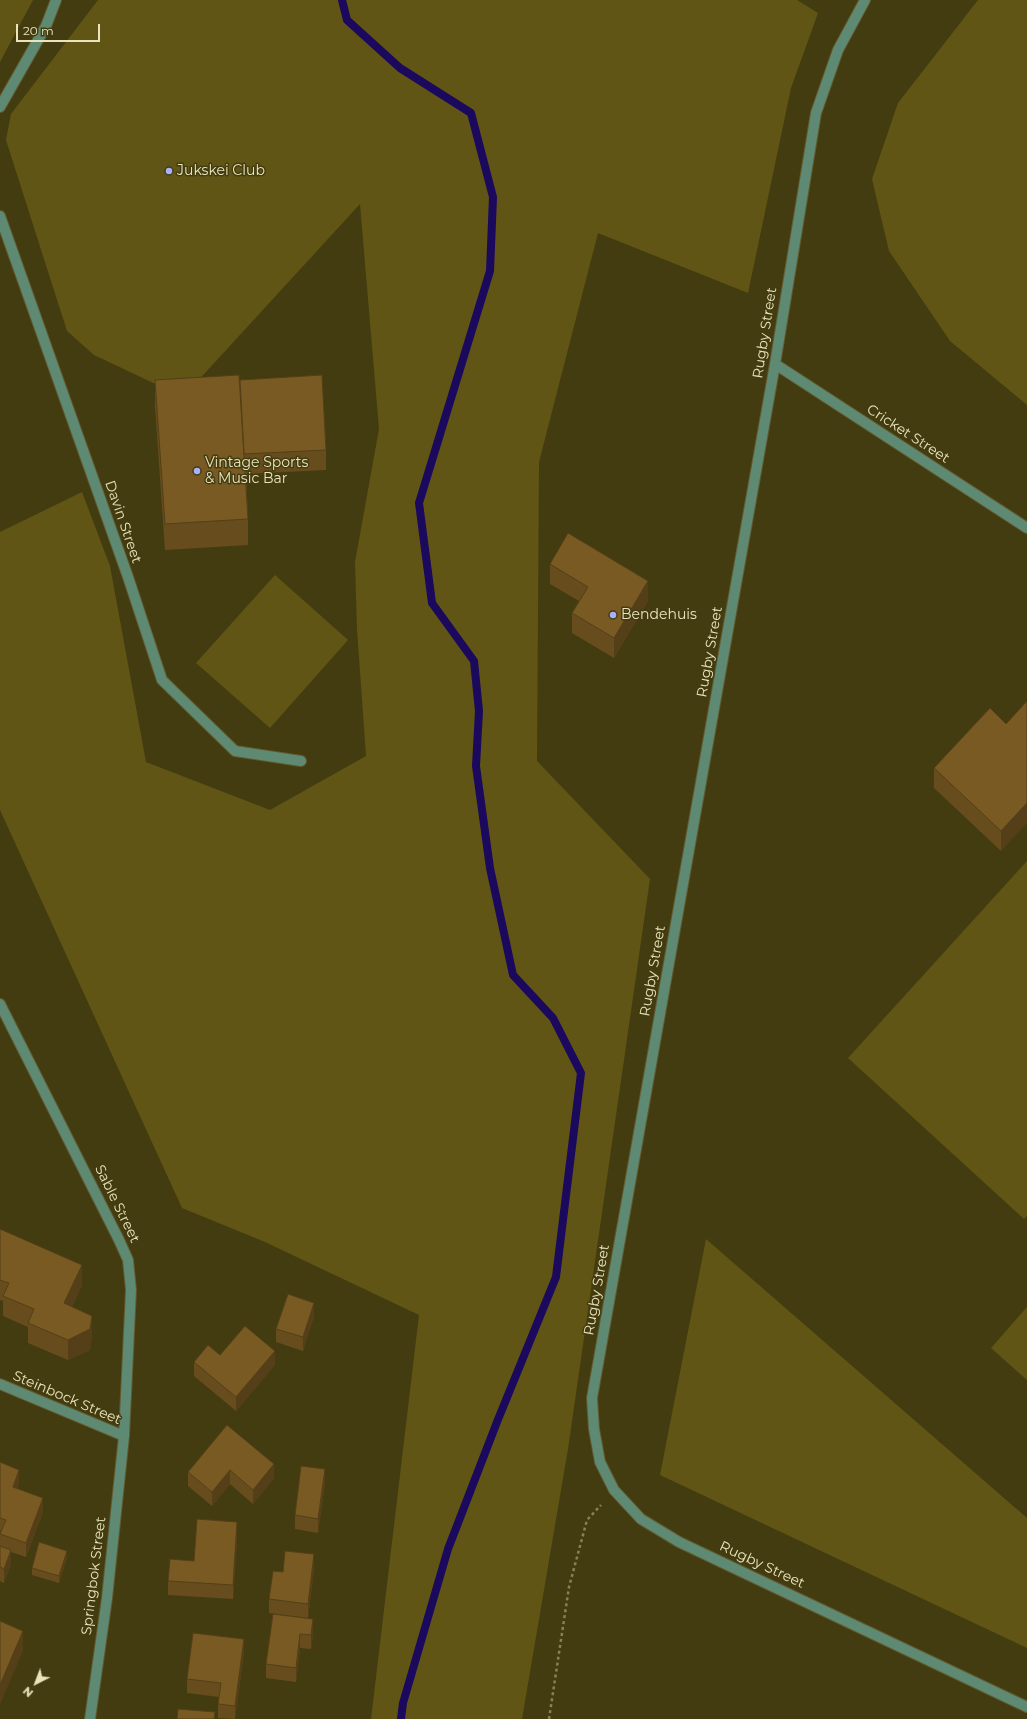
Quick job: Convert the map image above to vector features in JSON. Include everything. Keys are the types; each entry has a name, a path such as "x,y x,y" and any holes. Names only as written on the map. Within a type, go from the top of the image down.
{"street":[{"path":"0,107 46,26 56,0"},
{"name":"Rugby Street","path":"865,0 838,50 816,113 775,364 592,1398 594,1429 600,1462 614,1490 641,1519 679,1542 1027,1707"},
{"name":"Davin Street","path":"0,216 128,577 162,680 235,751 301,761"},
{"name":"Cricket Street","path":"775,364 1027,528"},
{"name":"Sable Street","path":"0,1004 128,1260 131,1290 124,1436"},
{"name":"Steinbock Street","path":"0,1384 124,1436"},
{"name":"Springbok Street","path":"90,1719 107,1598 124,1436"}],"path":[{"path":"549,1719 569,1587 588,1520 614,1490"}],"shaded area":[{"path":"0,0 33,0 0,62"},
{"path":"98,0 797,0 818,13 791,88 748,293 598,233 539,462 537,761 650,879 568,1449 522,1719 371,1719 419,1315 265,1242 182,1208 0,810 0,532 82,492 110,566 146,762 270,810 366,756 357,629 355,562 379,429 360,204 183,397 94,355 67,331 6,140 11,114"},
{"path":"978,0 1027,0 1027,405 950,341 889,251 872,179 898,103"},
{"path":"275,575 348,640 270,728 196,663"},
{"path":"1027,861 1027,1216 1024,1219 848,1058"},
{"path":"706,1239 1027,1518 1027,1648 660,1475"},
{"path":"1027,1307 1027,1380 991,1348"}],"building":[{"path":"239,375 248,519 165,524 155,380"},
{"path":"322,375 326,450 244,454 240,380"},
{"path":"568,533 648,581 614,638 572,613 588,587 550,564"},
{"path":"1027,701 1027,803 1001,831 934,768 990,708 1006,724"},
{"path":"0,1229 82,1265 64,1303 92,1316 90,1329 68,1340 28,1323 34,1309 3,1296 9,1283 0,1280"},
{"path":"288,1294 314,1303 303,1337 276,1329"},
{"path":"245,1326 275,1351 236,1397 194,1362 208,1345 220,1355"},
{"path":"227,1425 274,1464 253,1490 230,1470 212,1492 188,1472"},
{"path":"0,1462 19,1470 13,1487 43,1498 26,1543 0,1534 6,1520 0,1518"},
{"path":"301,1466 325,1469 318,1519 295,1515"},
{"path":"197,1519 237,1522 233,1585 168,1581 170,1559 194,1561"},
{"path":"39,1542 67,1551 59,1576 32,1568"},
{"path":"0,1546 11,1550 4,1569 0,1567"},
{"path":"285,1551 314,1554 308,1604 269,1599 273,1571 283,1572"},
{"path":"273,1614 313,1619 311,1635 300,1634 296,1668 266,1664"},
{"path":"0,1621 23,1631 0,1685"},
{"path":"193,1633 244,1639 235,1706 218,1704 221,1683 187,1679"},
{"path":"178,1709 215,1712 214,1719 177,1719"}],"waterway":[{"path":"342,0 347,20 400,68 471,113 493,197 490,271 419,503 432,603 474,661 479,711 476,766 490,868 513,975 553,1018 581,1073 556,1277 497,1422 448,1549 403,1703 401,1719"}],"place":[{"name":"Jukskei Club","path":"169,171"},
{"name":"Vintage Sports & Music Bar","path":"197,471"},
{"name":"Bendehuis","path":"613,615"}]}
